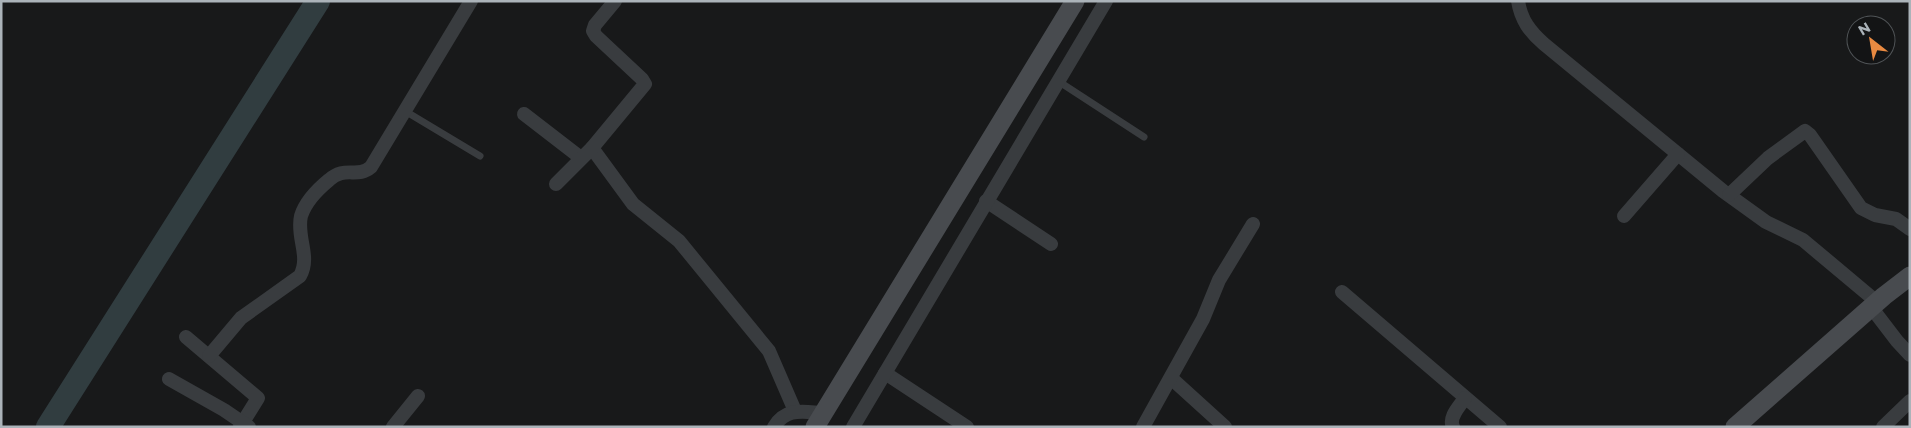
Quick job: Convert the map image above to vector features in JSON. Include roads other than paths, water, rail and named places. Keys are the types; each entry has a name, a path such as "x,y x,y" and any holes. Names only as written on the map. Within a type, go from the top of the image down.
{"street":[{"path":"209,356 241,318 300,276 305,259 300,223 304,209 323,185 336,174 347,171 363,172 371,167 471,1"},
{"path":"556,184 592,148 645,84 593,31 595,25 615,1"},
{"path":"774,427 781,417 796,411 819,420 1075,1"},
{"path":"853,427 1106,1"},
{"path":"1518,1 1522,19 1535,36 1729,196 1773,226 1803,240 1874,304 1897,341 1910,355"},
{"path":"524,114 581,158"},
{"path":"1729,196 1768,158 1805,131 1810,135 1861,208 1875,215 1896,219 1910,229"},
{"path":"592,148 633,204 679,241 769,351 796,411"},
{"path":"1624,216 1678,154"},
{"path":"986,201 1051,244"},
{"path":"1143,427 1203,319 1218,280 1253,224"},
{"path":"1735,427 1874,304 1910,276"},
{"path":"1342,292 1500,427"},
{"path":"169,379 244,425 258,398 186,337"},
{"path":"885,373 967,427"},
{"path":"1171,378 1225,427"},
{"path":"393,427 418,396"},
{"path":"1453,427 1451,424 1452,418 1466,398"},
{"path":"1883,427 1910,401"}],"lane":[{"path":"1058,81 1144,137"},
{"path":"405,111 480,156"}],"waterway":[{"path":"48,427 318,1"}]}
